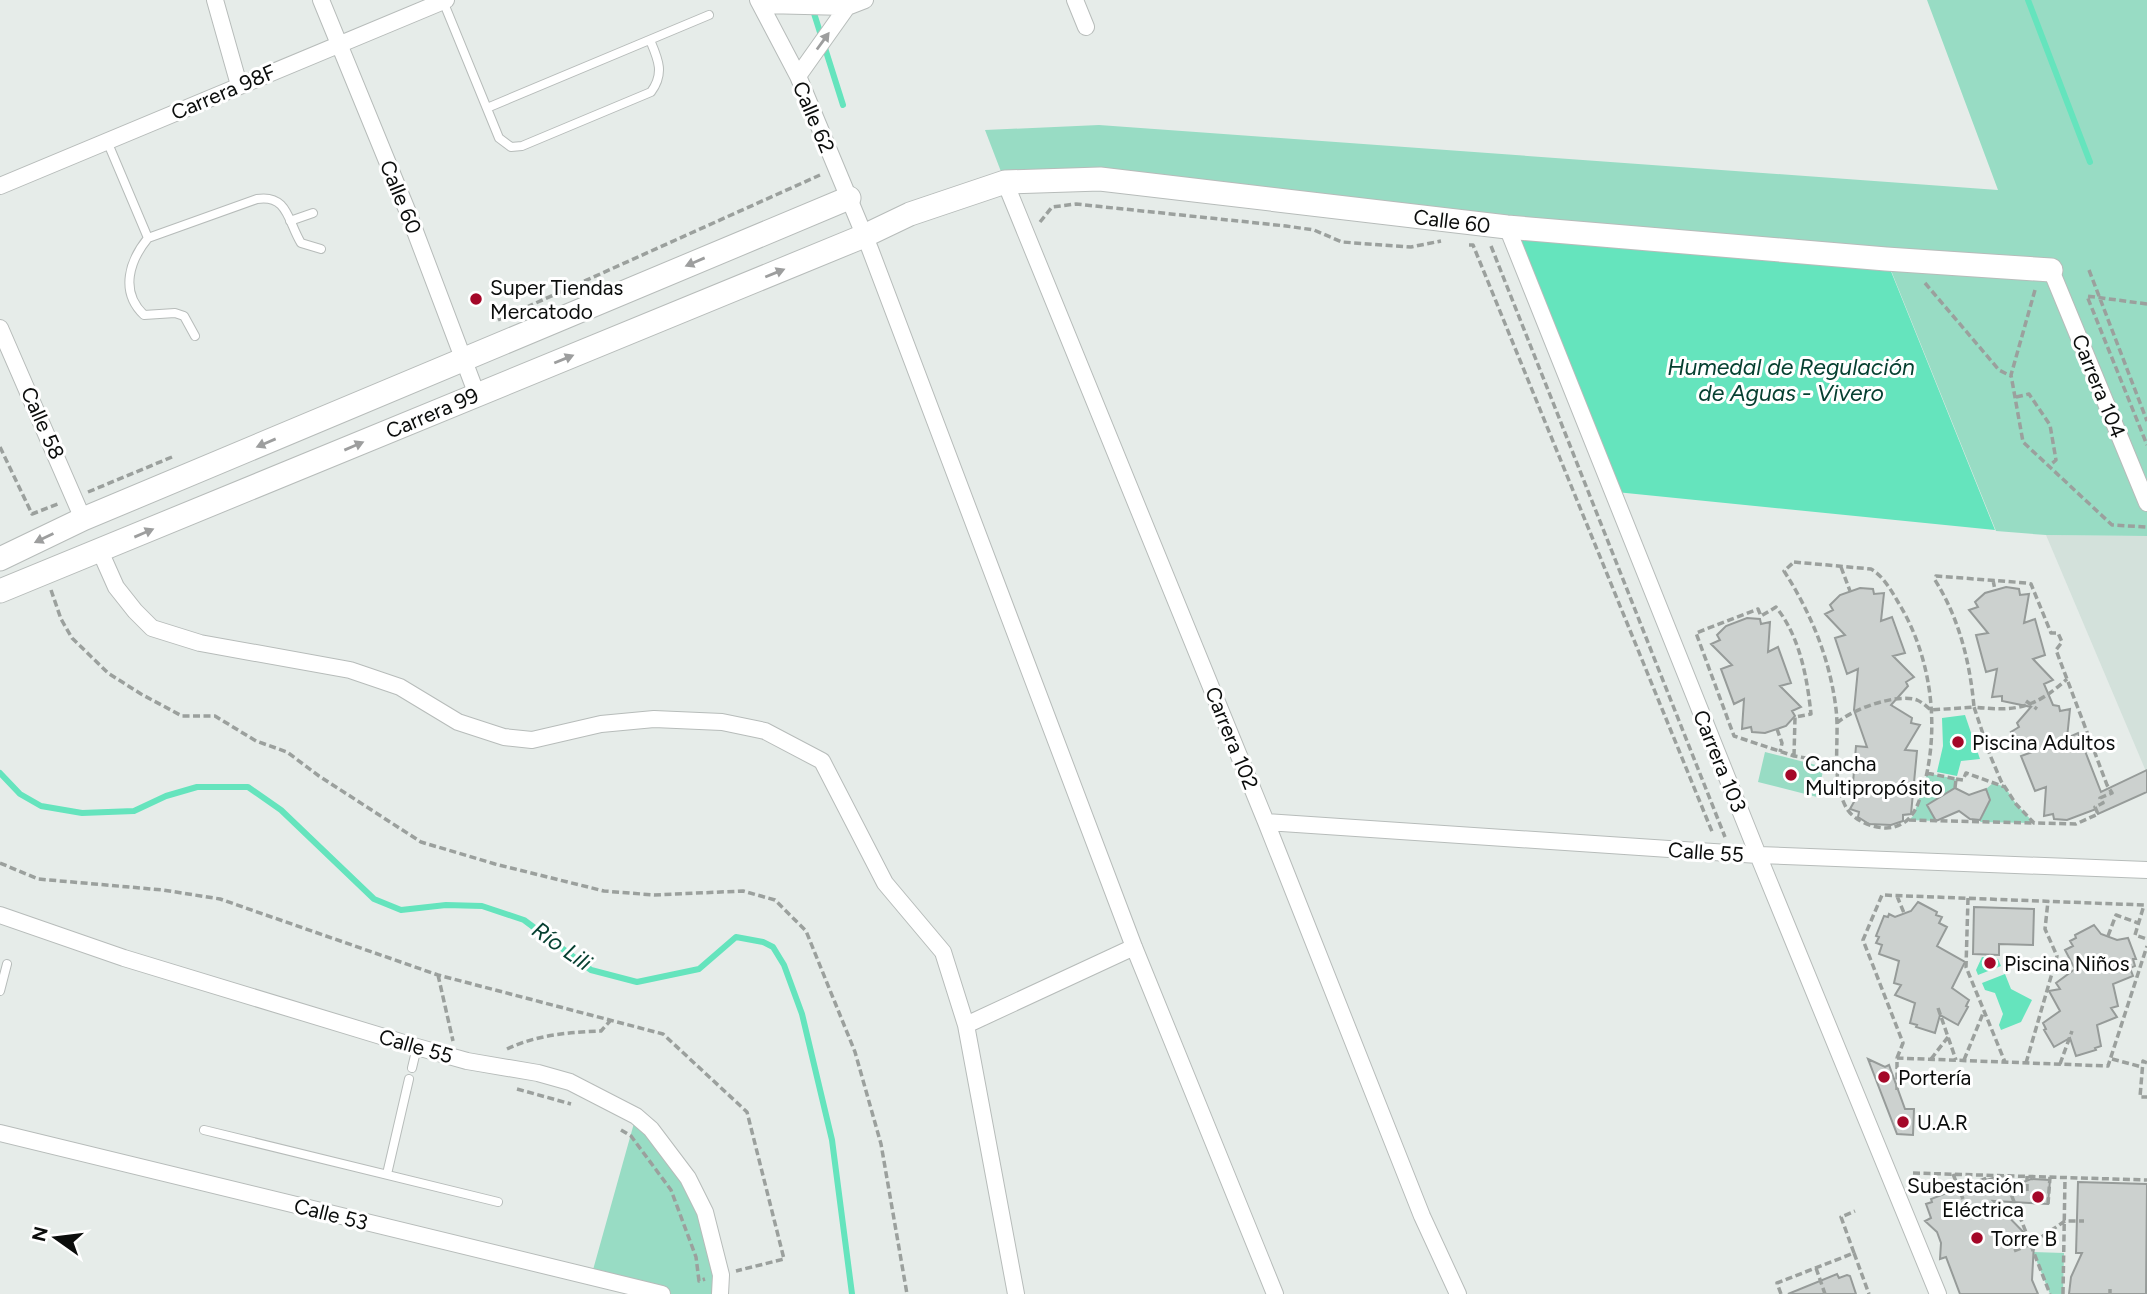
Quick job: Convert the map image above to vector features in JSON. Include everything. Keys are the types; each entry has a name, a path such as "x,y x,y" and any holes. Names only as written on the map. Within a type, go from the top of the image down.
{"street":[{"path":"215,0 239,85"},
{"name":"Calle 60","path":"321,0 407,210 477,395"},
{"path":"759,3 847,7 865,0"},
{"path":"1075,0 1086,27"},
{"name":"Carrera 98F","path":"0,186 445,1"},
{"name":"Calle 62","path":"759,3 798,76 849,198 1134,947 1275,1294"},
{"path":"798,76 847,7"},
{"name":"Calle 60","path":"864,236 910,214 1005,182 1103,180 1507,227 1886,259 2044,276"},
{"name":"Carrera 102","path":"1005,182 1266,822 1416,1203 1458,1294"},
{"name":"Carrera 99","path":"2,558 83,519 849,198"},
{"name":"Carrera 103","path":"1507,227 1758,855 1938,1294"},
{"name":"Carrera 99","path":"6,589 864,236"},
{"name":"Carrera 104","path":"2044,276 2147,502"},
{"name":"Calle 58","path":"0,328 83,519"},
{"path":"100,551 116,586 152,628 200,643 350,670 400,687 458,722 504,737 532,740 601,724 654,719 722,722 765,731 822,761 885,883 943,952 966,1025 1016,1294"},
{"name":"Calle 55","path":"1266,822 1758,855 2147,870"},
{"name":"Calle 55","path":"0,915 124,958 417,1047 467,1061 538,1073 570,1082 636,1116 651,1129 688,1178 705,1212 721,1275 720,1294"},
{"path":"966,1025 1134,947"},
{"name":"Calle 53","path":"0,1133 662,1294"}],"lane":[{"path":"445,1 502,142 512,147 522,146 651,92 660,76 660,68 650,40"},
{"path":"487,108 709,15"},
{"path":"107,141 148,238"},
{"path":"195,336 184,316 175,313 144,315 134,302 129,281 130,267 148,238 257,199 268,198 283,205 301,243 321,249"},
{"path":"290,221 313,213"},
{"path":"0,991 7,964"},
{"path":"412,1068 417,1047"},
{"path":"387,1174 409,1079"},
{"path":"204,1130 498,1202"}],"path":[{"path":"495,322 836,168"},
{"path":"1028,237 1052,207 1076,204 1286,226 1314,230 1342,242 1411,247 1448,240"},
{"path":"1482,224 1726,853"},
{"path":"1460,243 1473,246 1726,853"},
{"path":"2089,270 2147,421"},
{"path":"2044,276 2011,376 2023,442 2112,525 2147,527"},
{"path":"1923,281 1999,370 2011,376"},
{"path":"2147,304 2087,296 2147,445"},
{"path":"2015,397 2029,394 2050,425 2056,460 2049,466"},
{"path":"0,447 32,514 177,455"},
{"path":"1794,562 1841,566 1877,572 1910,624 1927,674 1932,721 1927,773 1914,815 1893,828 1861,821 1848,811 1839,788 1833,690 1813,622 1784,571 1794,562"},
{"path":"1841,566 1850,592"},
{"path":"1909,820 2034,823 2076,824 2098,814 2095,807 2103,803 2101,799 2112,793 2056,650 2062,642 2058,633 2051,633 2031,584 1936,576 1935,580 1953,614 1961,637 1974,707 1990,755 2016,804 2034,823"},
{"path":"1993,580 1995,590"},
{"path":"50,588 61,620 72,638 108,673 182,716 215,716 256,741 287,752 421,842 604,891 653,895 743,891 775,900 806,931 855,1052 881,1144 907,1294"},
{"path":"1794,757 1795,717 1811,714 1804,668 1797,646 1776,607 1761,616 1758,609 1696,633 1734,736 1794,757 1837,763"},
{"path":"1837,723 1857,709 1906,698 1919,701 1931,710 1974,707 2018,709 2050,695 2067,679"},
{"path":"1890,701 1890,710"},
{"path":"2026,701 2036,709"},
{"path":"1777,729 1782,743 1780,752"},
{"path":"1927,773 1963,780 1966,773 2006,787"},
{"path":"1955,788 1956,779"},
{"path":"2077,816 2081,822"},
{"path":"0,863 38,879 163,890 220,899 438,975 663,1034 747,1112 784,1259 721,1275"},
{"path":"1897,1090 1898,1058 1902,1043 1863,940 1882,895 2144,905 2135,935 2147,939"},
{"path":"1897,895 1904,913"},
{"path":"1968,898 1966,967 2005,1062"},
{"path":"2026,1063 2057,956 2045,929 2048,901"},
{"path":"1968,907 1974,907"},
{"path":"2108,936 2116,915 2138,923"},
{"path":"1898,1058 2108,1066 2147,946"},
{"path":"438,975 453,1040 459,1053 467,1061"},
{"path":"1938,1008 1956,1060"},
{"path":"1964,1060 1984,1012"},
{"path":"501,1052 520,1043 545,1037 601,1031 610,1021"},
{"path":"2060,1064 2072,1031"},
{"path":"1931,1059 1948,1037"},
{"path":"2112,1059 2142,1067"},
{"path":"2147,1063 2143,1061 2140,1097 2147,1097"},
{"path":"1913,1172 2147,1181"},
{"path":"1953,1174 1963,1199"},
{"path":"2004,1175 2050,1294"},
{"path":"2027,1191 2028,1176"},
{"path":"2049,1204 2050,1177"},
{"path":"2063,1294 2065,1178"},
{"path":"1855,1211 1840,1217 1870,1294"},
{"path":"2014,1251 2031,1244 2046,1230 2064,1221 2084,1221"},
{"path":"2046,1230 2048,1240"},
{"path":"1781,1294 1777,1283 1854,1253"},
{"path":"1815,1268 1825,1294"}],"shaded area":[{"path":"1927,0 2147,0 2147,536 2046,535 1996,531 1886,258 1005,182 985,130 1099,125 1998,190"},
{"path":"2046,535 2147,536 2147,774 2145,769"},
{"name":"Cancha Multipropósito","path":"1765,752 1824,767 1817,797 1758,782"},
{"path":"1927,773 1956,779 1955,788 1927,805 1936,821 1909,820 1914,815"},
{"path":"1993,783 2005,787 2034,823 1980,822 1990,800 1986,789"},
{"path":"636,1116 688,1178 720,1294 662,1294 591,1277"},
{"path":"2033,1252 2064,1253 2063,1294 2050,1294"}],"water":[{"name":"Humedal de Regulación de Aguas - Vivero","path":"1507,227 1886,259 1995,530 1616,492"},
{"name":"Piscina Adultos","path":"1965,715 1980,759 1961,761 1957,776 1937,772 1943,746 1942,718"},
{"name":"Piscina Niños","path":"1982,957 1998,959 2001,966 1978,975 1976,970"},
{"path":"2005,974 2011,989 2032,1000 2021,1022 2001,1030 1999,1025 2003,1014 1995,993 1985,990 1982,983"}],"building":[{"path":"2006,587 2019,589 2020,595 2029,594 2024,623 2035,619 2045,655 2033,659 2053,680 2044,684 2053,705 2059,706 2060,711 2070,709 2067,738 2078,733 2101,792 2147,770 2147,792 2098,814 2096,809 2067,820 2054,819 2053,814 2044,816 2046,787 2035,791 2021,756 2032,752 2011,732 2019,727 2017,723 2031,707 2002,701 2002,696 1992,697 1997,669 1986,672 1976,635 1988,633 1969,610 1978,607 1975,602 1985,593"},
{"path":"1860,588 1873,589 1874,594 1884,593 1881,621 1892,617 1905,653 1893,656 1914,677 1906,682 1908,686 1891,705 1912,718 1911,723 1920,725 1905,750 1917,751 1911,814 1903,815 1903,821 1891,825 1869,824 1858,817 1859,812 1850,809 1864,784 1853,783 1856,746 1867,747 1854,710 1858,669 1847,674 1835,638 1845,635 1825,614 1833,610 1830,605 1840,595"},
{"path":"1747,618 1760,619 1761,624 1770,622 1768,652 1778,647 1791,683 1780,686 1801,707 1792,711 1795,716 1786,726 1765,733 1752,732 1751,727 1742,729 1744,699 1734,704 1721,669 1732,665 1711,644 1720,640 1717,635 1726,626"},
{"path":"1955,788 1969,795 1986,789 1990,800 1980,820 1970,819 1959,811 1936,821 1927,805"},
{"path":"1918,902 1937,912 1936,915 1942,917 1939,923 1947,927 1937,946 1965,962 1952,988 1969,1000 1966,1006 1968,1007 1958,1025 1940,1015 1935,1033 1910,1023 1915,1003 1895,995 1901,985 1894,983 1899,961 1879,954 1882,945 1876,943 1884,916 1888,917 1889,914 1895,917 1911,911"},
{"path":"1974,907 2034,909 2033,945 1999,944 1999,955 1973,954"},
{"path":"2094,925 2101,934 2117,940 2128,938 2136,959 2133,959 2135,966 2130,968 2133,976 2113,984 2118,1006 2111,1008 2117,1017 2097,1025 2101,1046 2076,1056 2070,1038 2054,1047 2043,1023 2060,1011 2049,991 2060,989 2056,983 2075,969 2065,950 2073,946 2070,941 2076,938 2075,935"},
{"path":"1868,1059 1885,1067 1889,1065 1905,1109 1914,1109 1913,1135 1897,1134"},
{"name":"Torre B","path":"1985,1178 1993,1178 1998,1192 2031,1179 2050,1180 2048,1204 1993,1201 2034,1243 2032,1280 2038,1294 1960,1294 1946,1257 1940,1259 1941,1243 1937,1232 1925,1221 1931,1218 1926,1204 1932,1202 1931,1199"},
{"path":"2078,1182 2147,1184 2146,1294 2069,1294 2071,1277 2082,1253 2076,1253"},
{"path":"1837,1274 1839,1278 1850,1276 1856,1294 1788,1294"}],"waterway":[{"path":"2028,0 2090,162"},
{"path":"812,7 843,105"},
{"name":"Río Lili","path":"0,773 20,794 41,806 82,813 134,811 166,796 197,787 248,787 281,810 374,899 401,910 446,905 482,906 524,920 591,970 637,982 699,969 736,937 763,942 773,947 784,965 802,1014 832,1140 852,1294"}],"place":[{"name":"Super Tiendas Mercatodo","path":"476,299"},
{"name":"Piscina Adultos","path":"1958,742"},
{"name":"Cancha Multipropósito","path":"1791,775"},
{"name":"Piscina Niños","path":"1990,963"},
{"name":"Portería","path":"1884,1077"},
{"name":"U.A.R","path":"1903,1122"},
{"name":"Subestación Eléctrica","path":"2038,1197"},
{"name":"Torre B","path":"1977,1238"}]}
